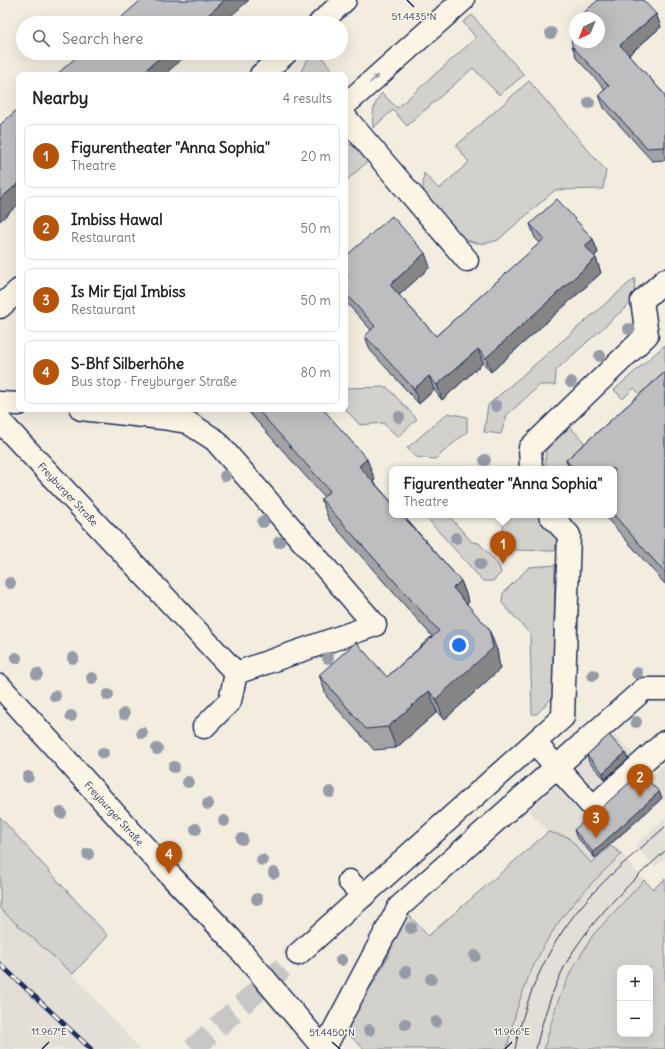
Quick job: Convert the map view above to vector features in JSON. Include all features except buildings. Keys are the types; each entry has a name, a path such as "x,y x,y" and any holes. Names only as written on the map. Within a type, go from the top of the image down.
{"street":[{"path":"328,16 345,0"},
{"path":"348,102 463,0"},
{"path":"264,72 278,60"},
{"path":"348,121 467,260"},
{"path":"531,466 530,448 647,335 642,301 665,280"},
{"path":"0,307 16,293"},
{"path":"0,403 16,404"},
{"path":"107,412 187,422 215,440 375,624 236,672 230,701 204,727"},
{"name":"Freyburger Straße","path":"0,420 236,672"},
{"path":"298,954 356,888 535,743 563,717 569,535 553,518"},
{"name":"Freyburger Straße","path":"0,686 230,939 324,1049"},
{"path":"324,1049 399,907 644,689 665,689"},
{"path":"535,743 593,807 665,742"}],"shaded area":[{"path":"472,15 524,75 499,95 473,68 407,126 393,110 373,128 374,109 382,93 397,108 476,38 463,22"},
{"path":"308,60 324,60 334,72 301,72"},
{"path":"529,81 606,171 603,189 555,190 498,240 482,243 471,242 458,233 428,201 423,188 424,173 439,189 469,162 456,146"},
{"path":"348,143 359,150 368,161 348,179"},
{"path":"635,278 634,300 556,370 555,385 540,385 507,415 501,434 484,432 488,405"},
{"path":"665,345 665,397 652,408 634,388 623,399 614,390"},
{"path":"387,387 417,419 398,437 383,423 360,425 348,412 348,388"},
{"path":"448,413 467,417 467,432 435,459 415,457 407,448"},
{"path":"570,427 597,456 586,466 545,466 546,450"},
{"path":"427,518 451,518 472,542 479,543 499,566 501,573 493,581 483,581"},
{"path":"509,518 541,518 557,537 555,551 513,550 501,537 504,523"},
{"path":"555,565 553,697 537,714 532,714 530,634 502,603 503,593 529,567"},
{"path":"613,733 652,775 665,763 665,798 591,863 569,837 548,832 529,810"},
{"path":"0,817 108,936 73,974 0,909"},
{"path":"665,818 665,858 655,867 635,845"},
{"path":"548,832 568,837 591,863 611,846 622,854 579,897 549,937 539,954 523,991 507,1049 364,1049 347,1033 353,1009 374,983 391,950 396,933 409,915 428,936"},
{"path":"622,854 644,880 593,935 571,971 556,1006 544,1049 507,1049 512,1022 537,957 556,926 572,904 596,878"},
{"path":"665,879 665,1049 544,1049 556,1006 571,971 593,935 644,880 653,889"},
{"path":"0,909 66,967 140,1049 0,1049"}],"tunnel":[{"path":"193,1049 298,954"}],"tram line":[{"path":"515,1049 525,1009 532,990 549,953 560,935 594,892 665,827"},
{"path":"536,1049 542,1024 551,998 561,973 574,950 605,910 628,885 665,851"}],"railway":[{"path":"0,964 91,1049"}],"place":[{"name":"Figurentheater \"Anna Sophia\"","path":"503,564"},
{"name":"Imbiss Hawal","path":"640,797"},
{"name":"Is Mir Ejal Imbiss","path":"596,838"},
{"name":"S-Bhf Silberhöhe","path":"169,874"}]}
